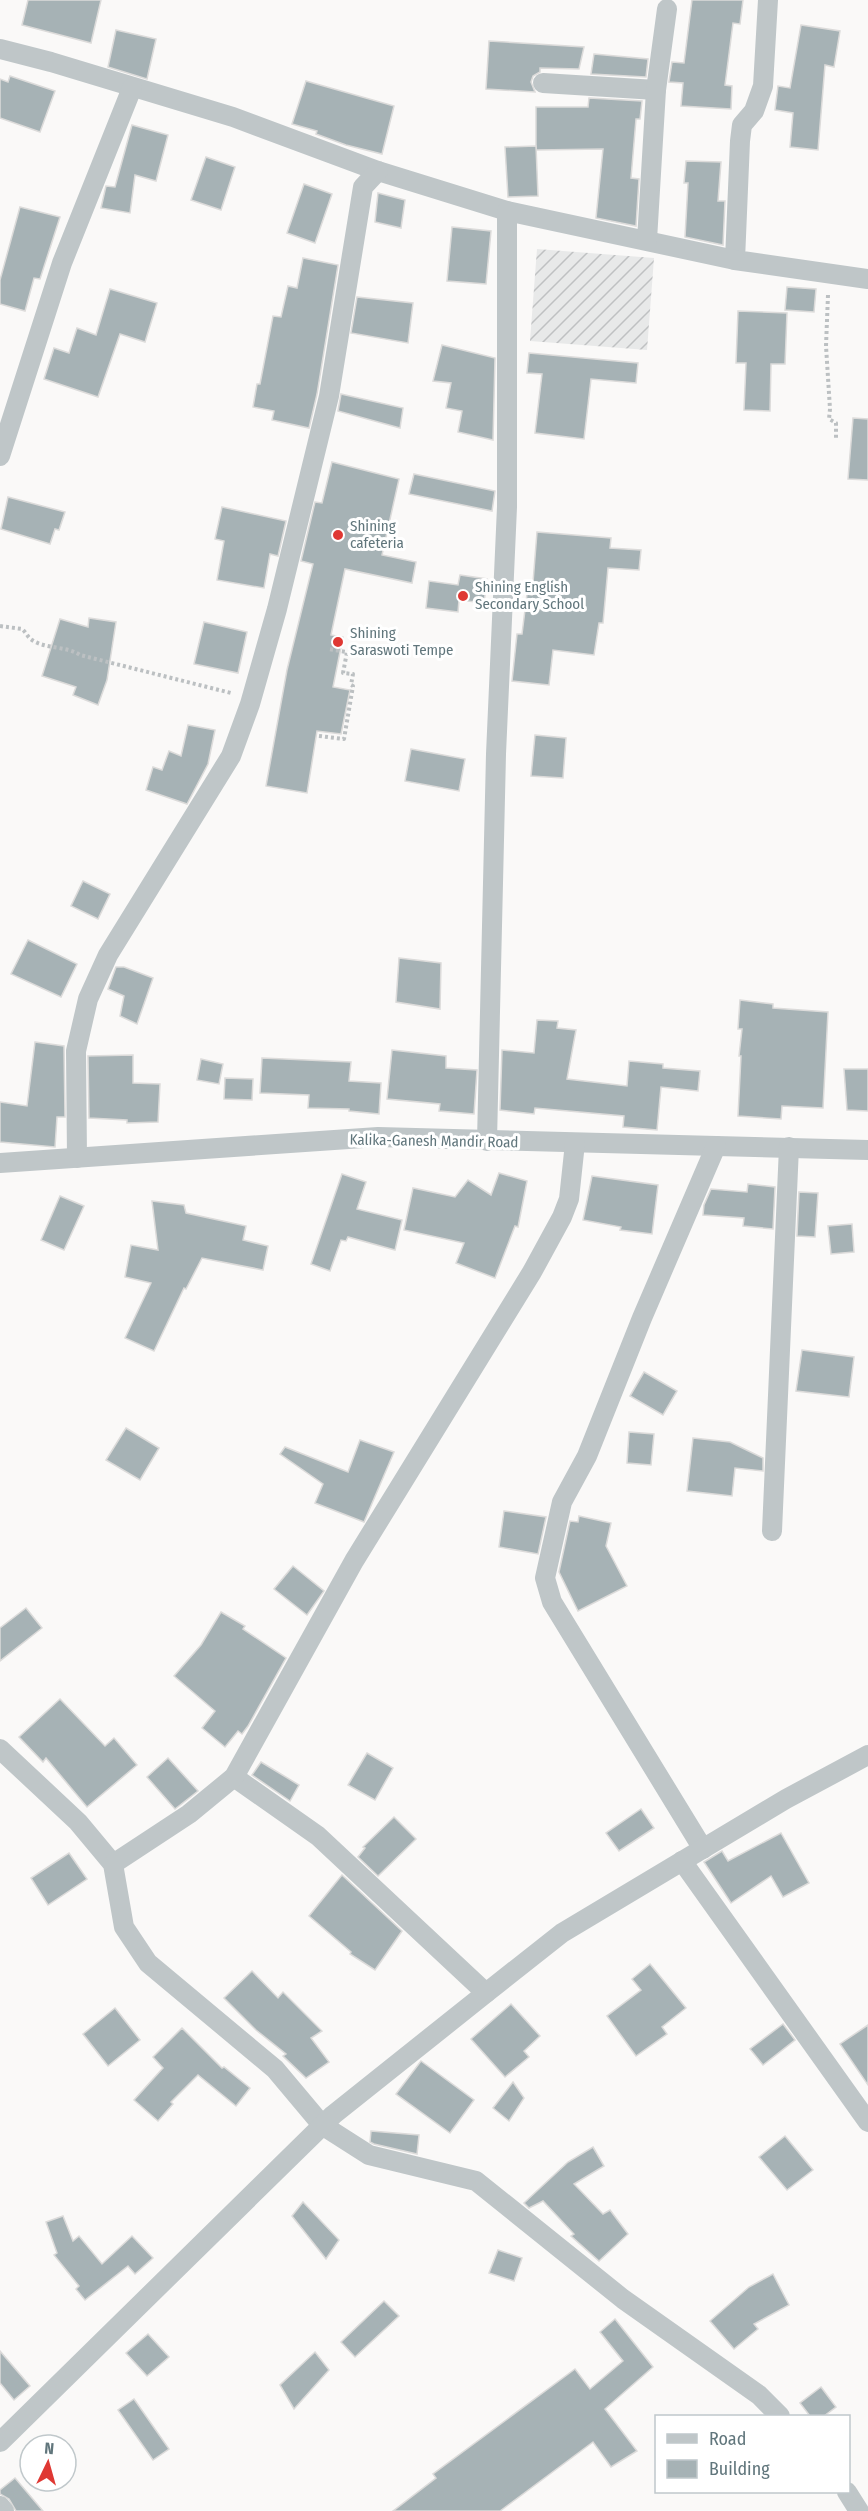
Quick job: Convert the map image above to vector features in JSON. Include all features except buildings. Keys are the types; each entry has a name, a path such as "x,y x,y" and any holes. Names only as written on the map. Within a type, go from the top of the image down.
{"street":[{"path":"735,260 742,125 754,111 763,86 768,0"},
{"path":"647,240 656,90 667,9"},
{"path":"0,50 51,62 233,117 378,171 507,211 735,260 868,279"},
{"path":"543,84 656,90"},
{"path":"0,456 62,263 132,88"},
{"path":"77,1158 76,1051 88,999 108,955 231,756 252,697 277,609 329,396 363,188 378,171"},
{"path":"487,1141 496,754 507,507 507,211"},
{"name":"Kalika-Ganesh Mandir Road","path":"0,1163 378,1137 868,1150"},
{"path":"113,1864 189,1814 234,1777 354,1561 532,1272 569,1199 575,1143"},
{"path":"703,1849 552,1602 545,1578 562,1502 587,1456 642,1318 716,1146"},
{"path":"772,1531 789,1147"},
{"path":"0,1749 78,1822 113,1864 124,1927 148,1964 274,2069 322,2125 369,2156 476,2181 623,2299 759,2395 779,2415"},
{"path":"0,2442 322,2125 486,1993 562,1933 786,1799 868,1755"},
{"path":"234,1777 318,1836 486,1993"},
{"path":"682,1862 868,2122"},
{"path":"848,2493 859,2511"},
{"path":"0,2506 4,2511"}],"path":[{"path":"829,273 826,346 829,419 836,423 836,440"},
{"path":"0,626 22,629 30,639 64,651 77,652 80,655 162,677 252,697"},
{"path":"319,736 344,739 353,686 351,685 353,674 343,673 347,652 328,649"}],"shaded area":[{"path":"537,249 654,258 647,350 530,341"}],"place":[{"name":"Shining cafeteria","path":"338,535"},
{"name":"Shining English Secondary School","path":"463,596"},
{"name":"Shining Saraswoti Tempe","path":"338,642"}]}
